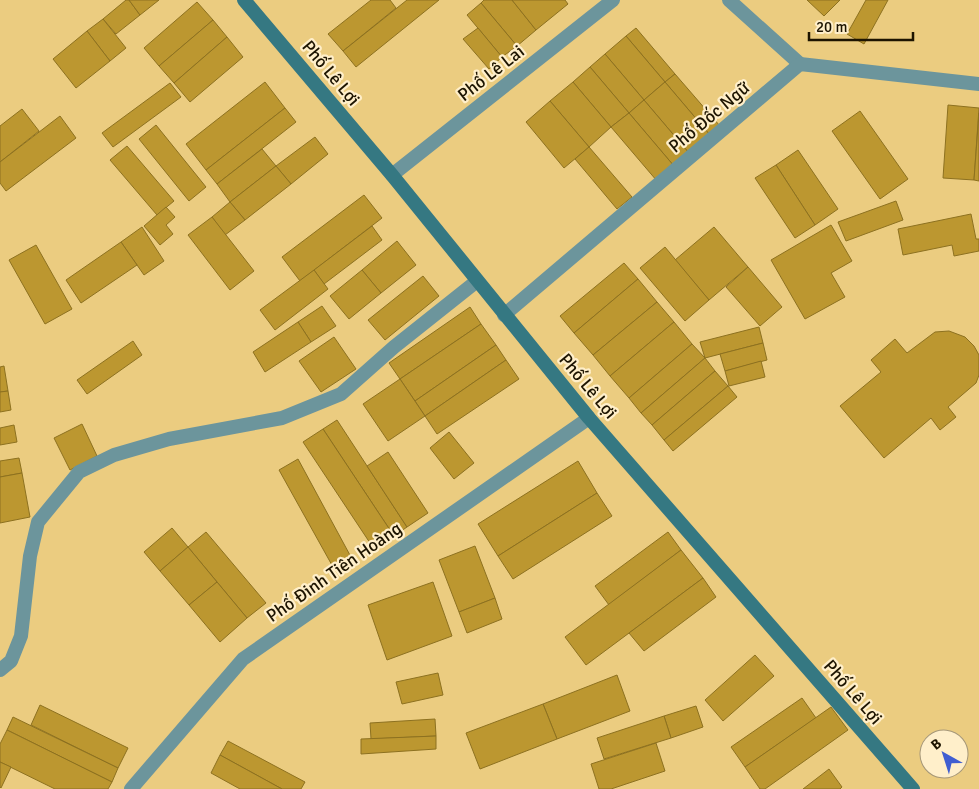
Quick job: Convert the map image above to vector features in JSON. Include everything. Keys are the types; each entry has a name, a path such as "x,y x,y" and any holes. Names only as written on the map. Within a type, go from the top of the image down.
{"main road":[{"name":"Phố Lê Lợi","path":"244,0 392,175 589,418 912,789"}],"street":[{"name":"Phố Lê Lai","path":"392,175 613,0"},
{"path":"729,0 800,64 979,84"},
{"name":"Phố Đốc Ngữ","path":"504,315 800,64"},
{"path":"0,670 11,661 22,636 30,556 38,522 79,472 114,455 169,439 282,418 341,394 394,347 477,281"},
{"name":"Phố Đinh Tiên Hoàng","path":"131,789 242,659 589,418"}],"building":[{"path":"126,0 129,0 140,15 116,34 103,19"},
{"path":"129,0 159,0 140,15"},
{"path":"371,0 390,0 396,8 343,51 328,34"},
{"path":"407,0 439,0 356,67 343,51"},
{"path":"484,0 512,0 536,30 517,46 481,3"},
{"path":"512,0 565,0 568,4 536,30"},
{"path":"807,0 840,0 824,16"},
{"path":"866,0 888,0 864,44 847,34"},
{"path":"197,2 213,20 159,66 144,48"},
{"path":"481,3 517,46 502,57 467,15"},
{"path":"103,19 126,48 110,61 87,31"},
{"path":"213,20 227,37 174,83 159,66"},
{"path":"478,28 502,57 489,69 463,39"},
{"path":"636,28 675,74 665,82 626,36"},
{"path":"87,31 110,61 76,88 53,59"},
{"path":"626,36 665,82 644,100 605,54"},
{"path":"227,37 243,57 190,102 174,83"},
{"path":"605,54 644,100 629,113 590,67"},
{"path":"590,67 629,113 611,127 573,82"},
{"path":"675,74 720,126 710,135 665,82"},
{"path":"265,82 285,108 206,170 186,144"},
{"path":"573,82 611,127 589,147 550,101"},
{"path":"665,82 710,135 689,153 644,100"},
{"path":"170,83 181,97 113,147 102,133"},
{"path":"644,100 689,153 674,166 629,113"},
{"path":"550,101 589,147 564,168 526,122"},
{"path":"948,105 979,108 974,180 943,178"},
{"path":"285,108 296,122 217,184 206,170"},
{"path":"22,109 39,131 0,162 0,126"},
{"path":"860,111 908,179 880,199 832,131"},
{"path":"629,113 674,166 657,181 611,127"},
{"path":"979,113 979,181 974,180"},
{"path":"60,116 76,138 6,191 0,183 0,162"},
{"path":"156,125 206,187 189,201 139,139"},
{"path":"315,137 328,154 291,184 276,166"},
{"path":"127,146 174,201 157,215 110,160"},
{"path":"589,147 632,197 617,209 575,159"},
{"path":"262,149 276,166 230,202 217,184"},
{"path":"798,150 838,209 815,225 776,165"},
{"path":"776,165 815,225 795,238 755,178"},
{"path":"276,166 291,184 245,220 230,202"},
{"path":"364,195 382,218 300,281 282,257"},
{"path":"896,201 903,220 846,241 838,222"},
{"path":"230,202 245,220 225,235 212,217"},
{"path":"166,207 175,217 166,225 173,234 160,245 144,226"},
{"path":"971,214 976,239 979,239 979,251 954,256 952,245 903,255 898,229"},
{"path":"212,217 254,271 230,290 188,235"},
{"path":"831,225 852,261 831,273 845,297 805,319 771,260"},
{"path":"372,226 382,240 324,284 314,270"},
{"path":"142,227 164,261 144,275 121,242"},
{"path":"714,227 748,267 709,300 675,260"},
{"path":"397,241 416,265 381,293 362,270"},
{"path":"121,242 137,265 81,303 66,280"},
{"path":"36,245 72,309 45,324 9,260"},
{"path":"665,247 709,300 685,321 640,268"},
{"path":"624,263 638,279 574,333 560,316"},
{"path":"748,267 782,307 760,326 726,287"},
{"path":"314,270 328,289 275,330 260,310"},
{"path":"362,270 381,293 349,319 330,296"},
{"path":"423,276 439,296 385,340 368,320"},
{"path":"638,279 657,302 593,355 574,333"},
{"path":"657,302 674,322 610,376 593,355"},
{"path":"322,306 336,326 311,342 298,322"},
{"path":"470,307 481,324 400,379 389,363"},
{"path":"298,322 311,342 265,372 253,352"},
{"path":"674,322 692,344 629,398 610,376"},
{"path":"481,324 496,345 415,401 400,379"},
{"path":"759,327 763,343 705,358 700,342"},
{"path":"949,331 965,337 974,346 979,355 979,375 976,383 948,407 956,417 940,430 931,418 884,458 840,406 881,372 871,360 895,339 907,353 935,332"},
{"path":"334,337 356,369 321,392 299,361"},
{"path":"133,341 142,355 87,394 77,380"},
{"path":"763,343 767,360 725,371 720,354"},
{"path":"692,344 705,358 641,413 629,398"},
{"path":"496,345 506,360 425,416 415,401"},
{"path":"705,358 715,371 652,425 641,413"},
{"path":"506,360 519,379 437,434 425,416"},
{"path":"761,361 765,377 729,386 725,371"},
{"path":"4,366 8,391 0,392 0,367"},
{"path":"715,371 728,386 664,440 652,425"},
{"path":"400,379 425,416 388,441 363,404"},
{"path":"728,386 737,397 673,451 664,440"},
{"path":"8,391 11,410 0,412 0,392"},
{"path":"337,420 407,527 394,536 323,429"},
{"path":"82,424 97,456 70,470 54,438"},
{"path":"14,425 17,442 0,445 0,428"},
{"path":"323,429 394,536 374,549 303,442"},
{"path":"449,432 474,463 454,479 430,448"},
{"path":"388,452 428,513 407,527 367,466"},
{"path":"19,458 22,473 0,477 0,461"},
{"path":"298,459 351,557 333,567 279,470"},
{"path":"578,461 597,493 498,556 478,524"},
{"path":"22,473 30,517 0,523 0,477"},
{"path":"597,493 612,516 513,579 498,556"},
{"path":"172,528 188,547 160,571 144,552"},
{"path":"206,532 266,603 247,618 188,547"},
{"path":"668,532 681,550 609,605 595,586"},
{"path":"475,546 495,598 459,612 439,560"},
{"path":"188,547 217,582 189,605 160,571"},
{"path":"681,550 703,578 586,665 565,637"},
{"path":"703,578 716,597 644,651 629,633"},
{"path":"217,582 247,618 220,642 189,605"},
{"path":"433,582 452,636 387,660 368,605"},
{"path":"495,598 502,619 467,633 459,612"},
{"path":"755,655 774,676 723,721 705,700"},
{"path":"438,673 443,695 402,704 396,682"},
{"path":"617,675 630,711 557,739 543,704"},
{"path":"802,698 816,718 745,767 731,747"},
{"path":"543,704 557,739 480,769 466,733"},
{"path":"40,705 128,748 118,768 31,725"},
{"path":"696,706 703,727 671,738 664,716"},
{"path":"831,707 848,730 765,789 760,789 745,767"},
{"path":"664,716 671,738 604,759 597,738"},
{"path":"13,717 118,768 112,782 7,730"},
{"path":"435,719 436,736 371,739 370,723"},
{"path":"7,730 112,782 108,789 55,789 0,762 0,744"},
{"path":"436,736 436,749 361,754 361,739"},
{"path":"228,741 305,782 301,789 282,789 220,755"},
{"path":"656,743 665,771 611,789 599,789 591,764"},
{"path":"220,755 282,789 240,789 211,773"},
{"path":"0,762 11,767 1,788 0,787"},
{"path":"829,769 842,787 840,789 803,789"}]}
